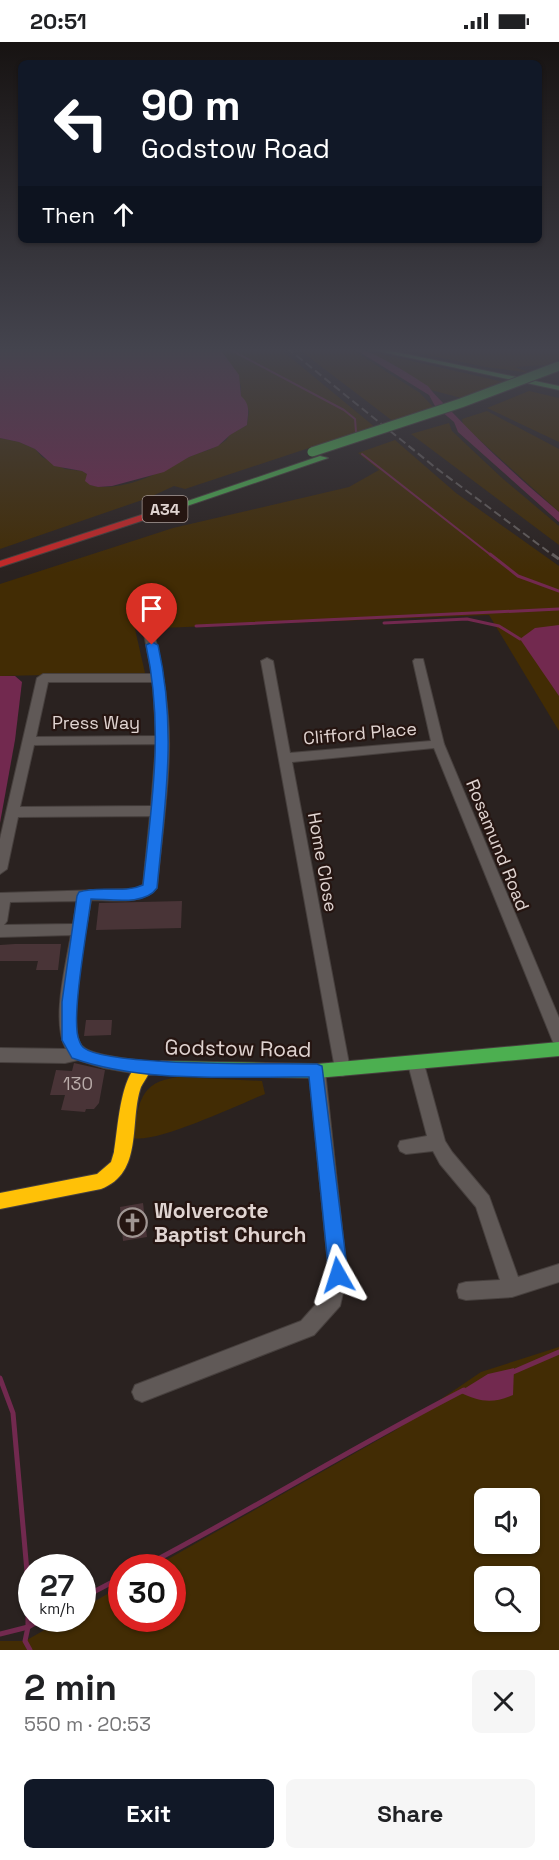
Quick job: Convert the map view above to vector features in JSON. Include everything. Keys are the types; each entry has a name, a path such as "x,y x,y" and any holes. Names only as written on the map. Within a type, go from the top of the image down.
{"main road":[{"name":"A34","path":"2,560 317,455 406,423"},
{"name":"A34","path":"317,455 423,423"},
{"name":"Godstow Road","path":"0,1201 101,1181 117,1167 123,1152 134,1086 144,1068 317,1071 416,1064 559,1049"}],"street":[{"path":"0,921 2,895 136,894 150,888 159,812 163,740 159,678 148,629"},
{"name":"Home Close","path":"267,661 342,1069"},
{"name":"Rosamund Road","path":"419,662 438,744 559,1038"},
{"path":"0,869 43,678 159,678"},
{"name":"Press Way","path":"30,741 163,740"},
{"name":"Clifford Place","path":"285,758 438,744"},
{"path":"14,812 159,812"},
{"path":"78,1053 70,1040 69,1025 84,896"},
{"path":"0,931 80,929"},
{"path":"0,1055 65,1056 78,1053 104,1061 144,1068"},
{"path":"416,1064 436,1143 483,1202 512,1288"},
{"path":"142,1392 307,1328 333,1299 338,1275 317,1071"},
{"path":"406,1146 436,1143"},
{"path":"466,1291 512,1288 559,1273"}],"shaded area":[{"path":"0,423 247,423 218,446 189,457 164,472 112,486 98,487 85,481 87,474 82,471 54,466 35,449 19,442 0,438"},
{"path":"247,423 370,423 376,428 185,489 174,486 148,498 0,549 0,438 19,442 35,449 42,457 65,469 82,471 87,474 90,485 102,487 128,484 152,475 216,447 231,434"},
{"path":"449,423 452,431 502,478 559,526 559,545 411,434"},
{"path":"454,423 463,423 491,452 559,512 559,522 458,432"},
{"path":"463,423 510,423 559,449 559,512"},
{"path":"519,423 559,423 559,442"},
{"path":"395,440 456,493 559,566 559,731 489,615 135,629 145,673 0,676 0,584 173,528 349,487 379,470 358,453"},
{"path":"559,625 559,696 520,639 535,628"},
{"path":"0,676 15,676 22,682 15,740 0,823"},
{"path":"178,1077 262,1081 265,1094 160,1135 133,1138 139,1105 148,1090 155,1084"},
{"path":"559,1347 559,1650 0,1650 0,1641 25,1641 41,1632 96,1632 96,1600 108,1594 108,1632 186,1632 186,1554 177,1554 394,1431 481,1372"},
{"path":"514,1368 513,1395 499,1400 486,1401 459,1392 488,1374"}],"building":[{"path":"182,901 181,928 96,930 99,903"},
{"path":"61,944 58,970 36,970 38,961 0,961 0,945"},
{"path":"86,1020 112,1020 111,1035 84,1036"},
{"path":"74,1063 105,1070 99,1103 94,1109 86,1109 85,1112 61,1110 65,1095 50,1095 56,1070 72,1071"},
{"name":"Wolvercote Baptist Church","path":"143,1203 147,1237 123,1241 120,1207"}],"waterway":[{"path":"355,423 356,432"},
{"path":"362,454 492,556"},
{"path":"490,554 518,576 559,591"},
{"path":"196,626 559,609"},
{"path":"384,623 467,619 499,626 520,639"},
{"path":"513,1372 559,1352"},
{"path":"0,1378 13,1413 25,1554"},
{"path":"167,1554 464,1390"},
{"path":"96,1591 108,1584"},
{"path":"0,1634 18,1630"},
{"path":"27,1632 25,1641 30,1650"}],"railway":[{"path":"380,423 554,556"},
{"path":"552,554 559,559"}],"traffic: fast":[{"path":"312,452 400,423"},
{"path":"175,507 323,458"},
{"path":"162,1068 317,1071 559,1049"}],"traffic: slow":[{"path":"0,1201 101,1181 117,1167 123,1152 133,1086 144,1068 162,1068"}],"traffic: jam":[{"path":"0,564 175,507"}],"place":[{"name":"Wolvercote Baptist Church","path":"133,1222"}],"route":[{"path":"152,645 159,678 163,751 150,888 136,894 84,896 70,1002 70,1040 78,1053 104,1061 144,1068 317,1071 338,1275"}]}
